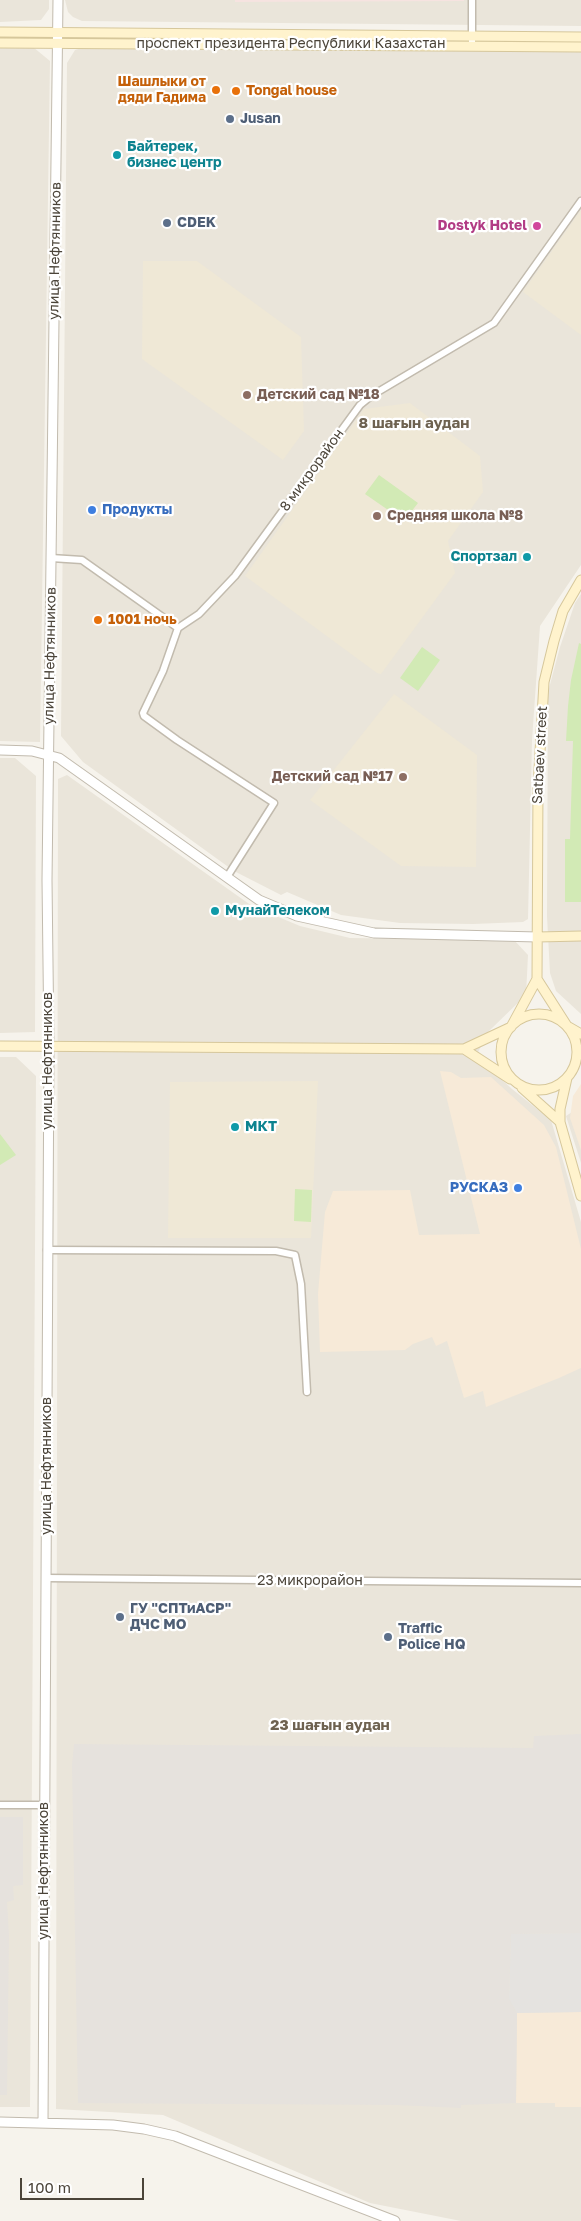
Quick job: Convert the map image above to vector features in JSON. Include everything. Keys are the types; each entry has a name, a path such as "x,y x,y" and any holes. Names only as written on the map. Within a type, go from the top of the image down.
{"main road":[{"name":"проспект президента Республики Казахстан","path":"0,32 357,40 472,46 581,47"},
{"name":"проспект президента Республики Казахстан","path":"0,43 357,40 473,36 581,37"},
{"name":"Satbaev street","path":"538,936 538,786 544,682 563,611 581,580"},
{"path":"560,1122 508,1074 502,1056 504,1038 538,979 538,936 581,936"},
{"path":"538,979 574,1036 577,1047 574,1069 568,1078 560,1109 560,1122 581,1196"},
{"path":"0,1046 464,1048 511,1027 520,1019 532,1015 551,1017 581,1034"},
{"path":"464,1048 516,1083 526,1088 537,1090 554,1087 568,1078 581,1063"}],"street":[{"name":"улица Нефтянников","path":"43,2123 49,1046 48,754 58,0"},
{"path":"472,0 472,46"},
{"name":"8 микрорайон","path":"178,628 199,614 235,576 360,405 371,396 494,322 581,201"},
{"path":"52,558 82,560 178,628 163,671 143,713 144,716 176,740 274,803 227,877"},
{"path":"0,750 32,751 48,754 70,765 259,900 297,916 374,933 538,936"},
{"path":"47,1250 276,1251 294,1256 301,1284 307,1392"},
{"name":"23 микрорайон","path":"46,1578 578,1583"},
{"path":"0,1805 45,1805"},
{"path":"0,2122 113,2125 175,2136 396,2221"}],"shaded area":[{"path":"0,0 49,0 49,9 41,20 0,22"},
{"path":"65,0 581,0 581,26 82,21 73,17 68,12"},
{"path":"235,0 464,0 464,1 235,2"},
{"path":"0,47 33,47 50,61 40,742 0,741"},
{"name":"8 шағын аудан","path":"82,48 581,51 581,565 540,626 532,740 528,919 523,922 473,924 400,923 341,915 287,892 281,895 234,871 83,762 61,736 67,63 75,50"},
{"path":"581,210 581,335 523,292"},
{"name":"Детский сад №18","path":"143,261 197,261 301,337 304,431 283,460 142,359"},
{"name":"Средняя школа №8","path":"410,403 480,456 483,492 448,541 455,573 381,674 377,673 245,576 364,409"},
{"path":"581,594 581,1014 556,991 550,973 547,916 548,692 560,647 575,603"},
{"name":"Детский сад №17","path":"394,694 477,755 476,867 401,866 310,800"},
{"path":"0,758 15,758 36,776 35,1032 0,1033"},
{"name":"23 шағын аудан","path":"67,775 252,906 300,926 350,938 514,940 528,955 526,995 489,1031 476,1056 512,1089 551,1120 581,1222 581,2221 461,2221 370,2203 163,2115 56,2109 58,779"},
{"path":"0,1057 16,1057 36,1076 30,2107 0,2107"},
{"path":"440,1071 451,1072 461,1078 491,1077 544,1125 556,1147 581,1249 581,1368 486,1407 483,1391 464,1398 447,1341 436,1346 432,1337 413,1344 405,1350 320,1352 318,1294 325,1212 333,1191 410,1190 419,1235 480,1234"},
{"path":"318,1081 311,1238 168,1238 170,1082"},
{"path":"581,1084 581,1150 570,1118 573,1096"},
{"path":"581,1094 581,1163 566,1116 575,1110"},
{"path":"581,1734 581,1933 511,1934 509,1998 517,2013 516,2103 461,2105 461,2108 397,2105 78,2103 72,1765 74,1744 533,1748 534,1736"},
{"path":"0,1817 23,1817 23,1885 13,1886 14,1900 7,1902 9,1936 7,2095 0,2095"},
{"path":"581,1933 581,2012 517,2013 509,1999 511,1934"},
{"path":"581,2012 581,2107 555,2107 555,2103 516,2103 517,2013"}],"green space":[{"path":"379,475 418,503 404,521 365,494"},
{"path":"579,643 581,644 581,902 565,902 565,839 570,839 573,741 566,741 571,680"},
{"path":"422,647 440,660 418,691 400,678"},
{"path":"0,1134 16,1155 0,1165"},
{"path":"295,1189 312,1190 311,1222 294,1221"}],"place":[{"name":"Шашлыки от дяди Гадима","path":"216,90"},
{"name":"Tongal house","path":"236,91"},
{"name":"Jusan","path":"230,119"},
{"name":"Байтерек, бизнес центр","path":"117,155"},
{"name":"CDEK","path":"167,223"},
{"name":"Dostyk Hotel","path":"537,226"},
{"name":"Детский сад №18","path":"247,395"},
{"name":"Продукты","path":"92,510"},
{"name":"Средняя школа №8","path":"377,516"},
{"name":"Спортзал","path":"527,557"},
{"name":"1001 ночь","path":"98,620"},
{"name":"Детский сад №17","path":"403,777"},
{"name":"МунайТелеком","path":"215,911"},
{"name":"МКТ","path":"235,1127"},
{"name":"РУСКАЗ","path":"518,1188"},
{"name":"ГУ \"СПТиАСР\" ДЧС МО","path":"120,1617"},
{"name":"Traffic Police HQ","path":"388,1637"}],"district":[{"name":"8 шағын аудан","path":"414,423"},
{"name":"23 шағын аудан","path":"330,1725"}]}
